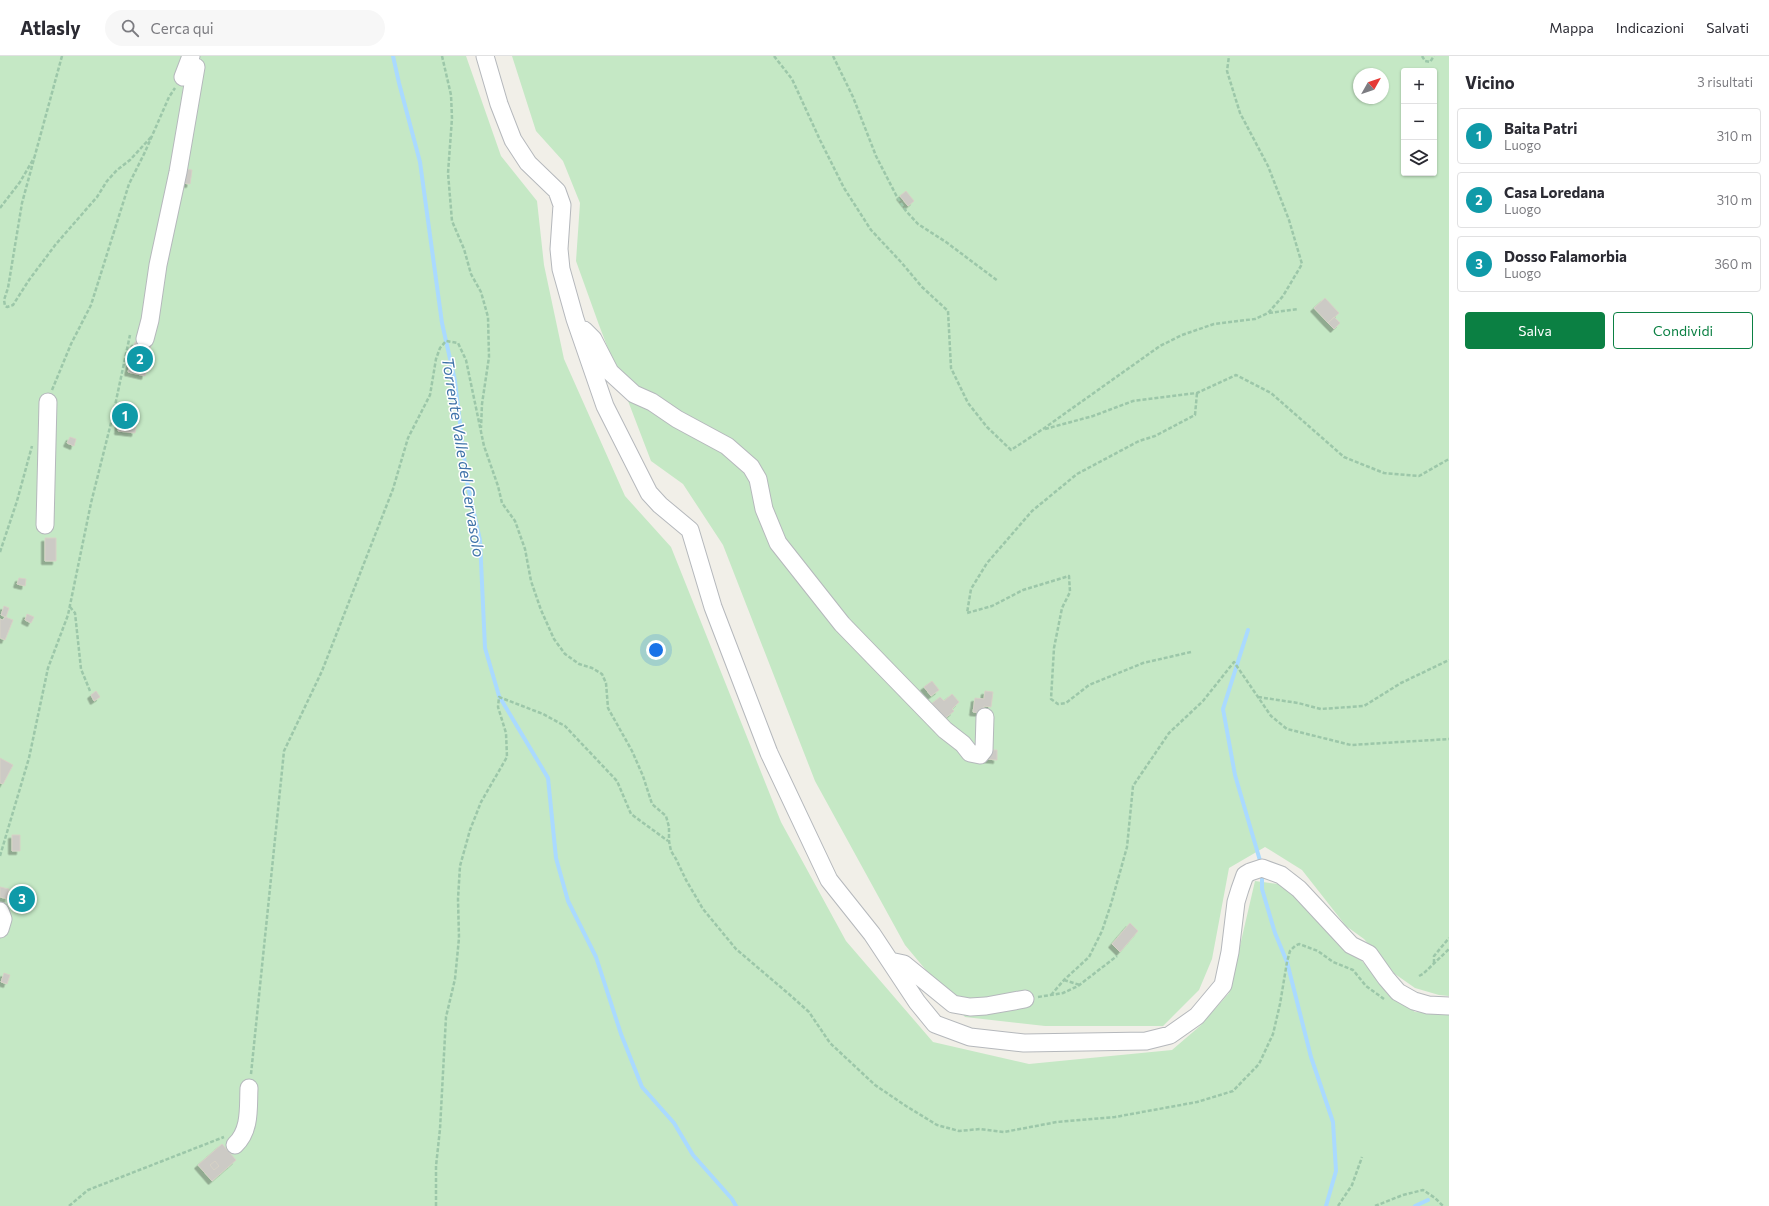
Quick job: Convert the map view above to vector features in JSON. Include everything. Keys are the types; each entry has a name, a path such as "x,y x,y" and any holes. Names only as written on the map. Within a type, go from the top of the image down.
{"street":[{"path":"485,56 513,140 528,163 557,191 562,205 559,249 561,268 575,319 605,406 649,493 660,505 690,530 713,607 769,752 829,880 872,934 917,1002 935,1024 970,1037 1024,1043 1146,1041 1170,1035 1197,1016 1222,985 1230,952 1236,902 1240,889 1245,875 1262,868 1281,875 1299,889 1351,945 1368,954 1398,992 1414,1001 1428,1005 1449,1006"},
{"path":"138,335 150,320 158,265 178,172 190,67"},
{"path":"575,319 593,340 610,372 634,394 652,402 677,419 727,446 751,467 758,479 764,510 778,543 842,624 945,730 963,744 970,753 980,755 984,750 985,717"},
{"path":"45,525 48,402"},
{"path":"0,911 3,919 0,929"},
{"path":"890,961 904,964 953,1004 970,1007 986,1006 1025,999"},
{"path":"233,1139 245,1132 249,1088"}],"path":[{"path":"62,56 22,203 8,288 5,295 4,304 7,308 13,305 29,280 56,244 97,197 107,181 117,170 130,160 153,135"},
{"path":"442,56 451,95 452,125 448,173 452,221 464,249 471,274 481,292 488,317 489,356 482,404 481,433"},
{"path":"774,56 792,79 844,188 871,230 922,287 948,311 951,368 968,403 987,427 1011,450 1160,346 1182,335 1214,324 1255,319 1268,314 1298,308"},
{"path":"833,56 853,97 879,162 896,196 906,211 918,224 946,242 998,281"},
{"path":"1229,56 1227,71 1240,113 1268,166 1289,220 1302,264 1283,296 1268,314"},
{"path":"1422,56 1425,61 1430,62 1434,56"},
{"path":"48,402 71,344 91,305 129,184 169,98 190,67"},
{"path":"0,208 20,182 36,156"},
{"path":"0,856 36,731 48,668 70,607 91,503 113,415 138,335"},
{"path":"249,1088 284,751 322,671 392,489 408,438 430,395 436,359 440,348 446,341 458,343 466,360 484,446 498,486 502,503 515,521 525,549 534,588 554,639 565,654 579,664 592,668 602,674 606,683 608,708 632,751 643,776 652,804 666,816 670,827 669,841 631,814 617,781 565,726 542,714 499,697 498,706 506,733 507,756 481,802 470,830 460,866 458,899 459,938 455,979 446,1017 440,1128 436,1166 436,1206"},
{"path":"1043,429 1093,416 1133,401 1197,393 1236,375 1271,393 1344,457 1384,473 1419,476 1449,458"},
{"path":"1191,652 1167,656 1143,663 1089,686 1066,703 1058,704 1051,700 1054,648 1062,608 1070,592 1070,576 1023,590 992,606 967,613 971,589 987,563 1032,511 1077,474 1139,441 1155,436 1193,416 1195,414 1197,393"},
{"path":"0,552 17,501 33,441"},
{"path":"70,607 75,614 81,669 90,691"},
{"path":"1258,697 1298,703 1322,709 1364,706 1401,683 1449,660"},
{"path":"1050,995 1089,956 1102,931 1127,847 1134,786 1169,733 1203,701 1234,662 1271,716 1287,729 1351,745 1449,740"},
{"path":"1434,964 1434,956 1449,938"},
{"path":"1419,976 1449,949"},
{"path":"1025,999 1063,993 1080,985 1117,956"},
{"path":"1064,980 1080,985"},
{"path":"69,1206 88,1190 233,1139"},
{"path":"1338,1206 1352,1185 1362,1157"},
{"path":"1375,1206 1403,1195 1423,1190 1435,1198 1442,1206"}],"green space":[{"path":"0,56 466,56 501,156 537,201 544,265 564,359 625,496 671,547 781,822 846,941 933,1042 1029,1064 1172,1050 1200,1026 1229,993 1255,881 1278,884 1299,899 1344,949 1362,961 1381,984 1415,1012 1449,1014 1449,1206 0,1206"},
{"path":"512,56 1449,56 1449,996 1439,995 1415,988 1395,974 1364,939 1346,926 1302,870 1265,847 1229,868 1212,959 1199,990 1163,1026 1045,1026 965,1017 905,945 815,781 723,545 683,484 651,461 576,261 580,203 563,161 536,131"}],"building":[{"path":"184,169 192,170 190,184 182,183"},
{"path":"906,191 914,201 908,206 900,196"},
{"path":"1325,298 1339,313 1328,323 1314,308"},
{"path":"1334,317 1340,323 1334,329 1328,323"},
{"path":"135,342 151,345 145,376 128,372"},
{"path":"121,407 131,408 129,424 136,425 135,433 118,431"},
{"path":"70,437 76,439 74,446 67,443"},
{"path":"45,538 56,538 56,561 45,561"},
{"path":"19,578 26,579 25,586 17,584"},
{"path":"4,606 9,608 6,617 1,615"},
{"path":"27,614 34,617 31,623 25,620"},
{"path":"5,617 13,620 5,640 0,638 0,619 3,620"},
{"path":"932,681 939,690 931,696 924,687"},
{"path":"96,691 100,697 94,701 91,695"},
{"path":"985,691 993,692 991,707 984,706 983,713 973,712 975,698 984,699"},
{"path":"952,694 959,702 952,709 954,711 943,720 930,705 940,697 944,701"},
{"path":"987,750 997,750 997,760 987,759"},
{"path":"0,758 13,765 3,784 0,783"},
{"path":"12,835 20,835 20,851 12,851"},
{"path":"0,887 9,889 8,899 0,897"},
{"path":"1130,923 1138,931 1120,952 1112,944"},
{"path":"4,973 10,975 7,984 1,982"},
{"path":"222,1144 236,1160 212,1181 198,1165"},
{"path":"215,1161 219,1166 214,1170 210,1165"}],"waterway":[{"name":"Torrente Valle del Cervasolo","path":"393,56 420,162 442,323 455,381 467,482 480,540 485,648 499,696 548,778 556,858 568,901 596,957 621,1034 642,1087 674,1123 693,1155 732,1199 736,1206"},
{"path":"1248,630 1223,709 1235,775 1261,864"},
{"path":"1262,873 1262,889 1275,933 1287,962 1311,1057 1333,1122 1336,1171 1326,1206"},
{"path":"1415,1206 1428,1200"}],"place":[{"name":"Casa Loredana","path":"140,359"},
{"name":"Baita Patri","path":"125,416"},
{"name":"Dosso Falamorbia","path":"22,899"}]}
